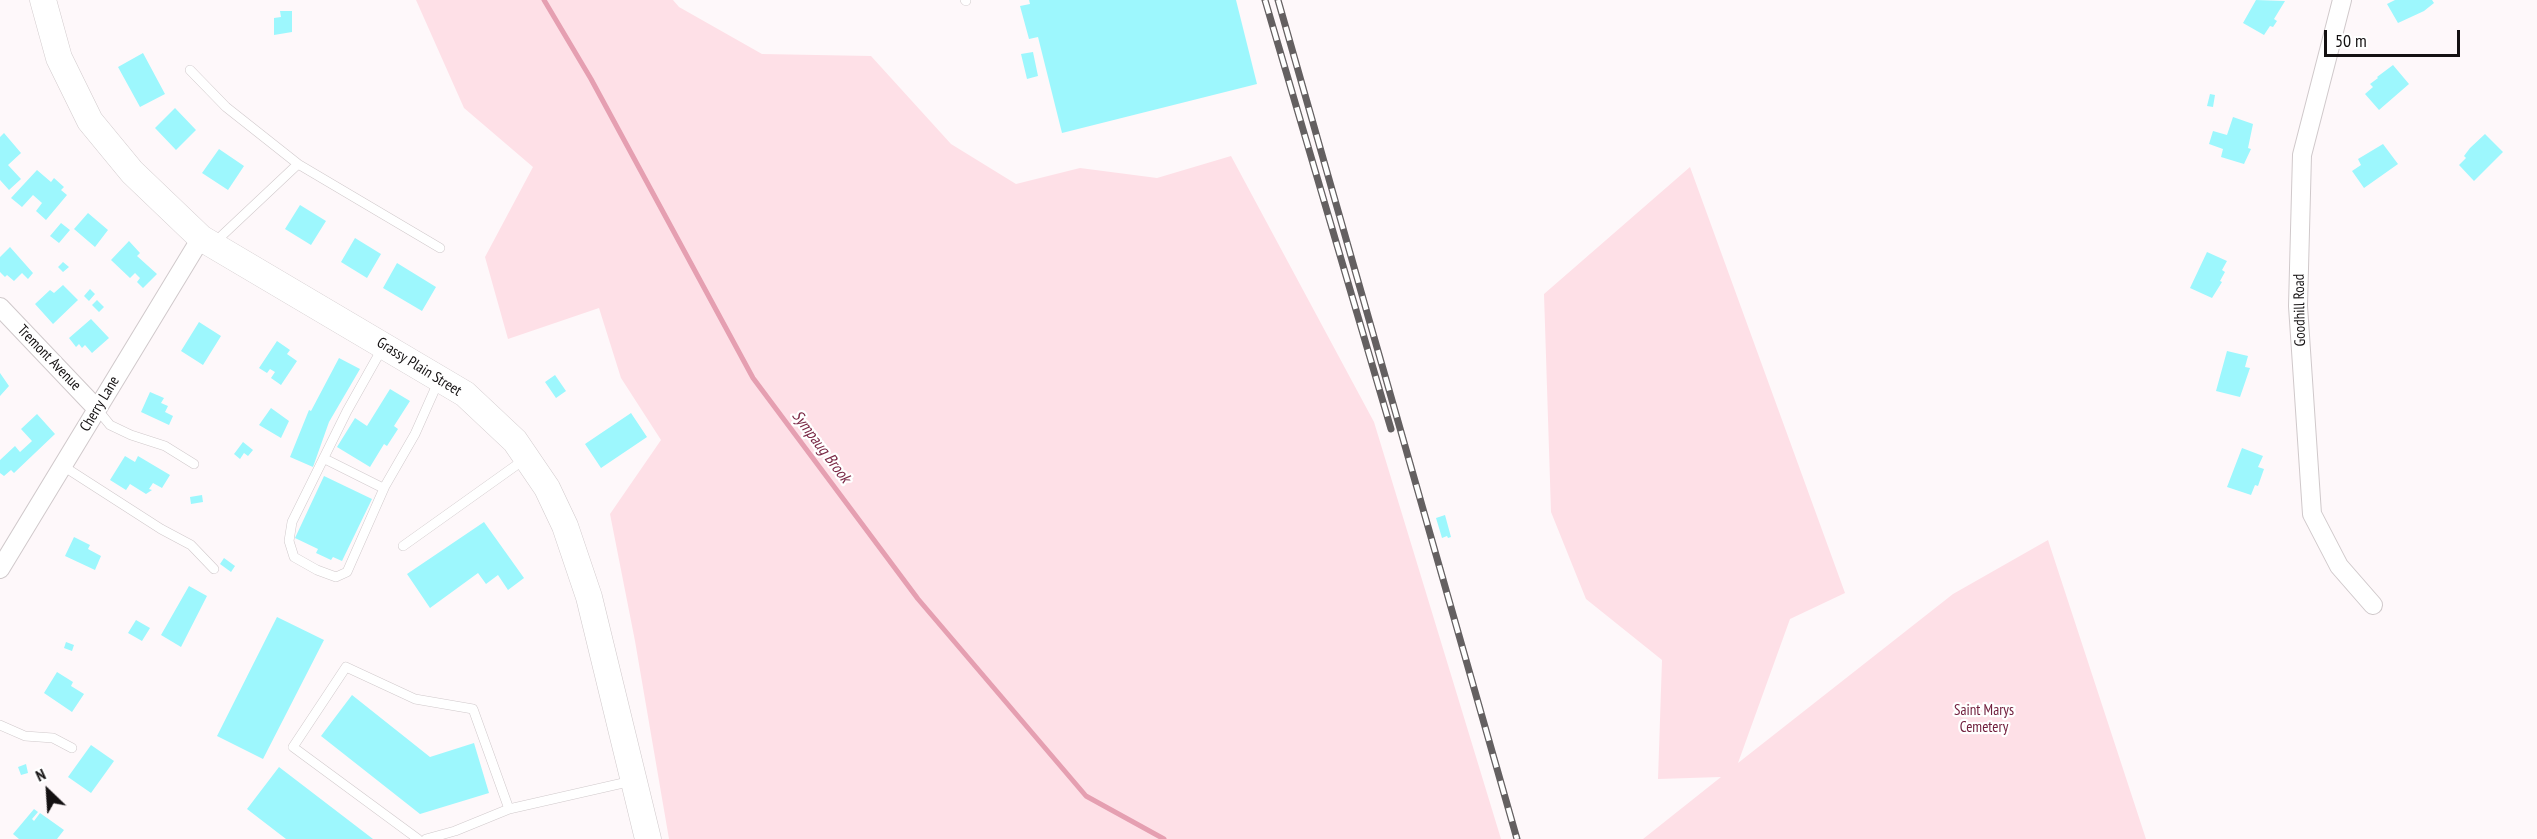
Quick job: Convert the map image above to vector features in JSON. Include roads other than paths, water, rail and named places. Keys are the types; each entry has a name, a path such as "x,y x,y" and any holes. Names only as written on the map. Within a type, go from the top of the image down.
{"main road":[{"name":"Grassy Plain Street","path":"43,0 59,58 90,121 132,172 207,242 465,394 515,441 547,488 565,526 589,597 648,839"}],"street":[{"name":"Goodhill Road","path":"2342,0 2302,155 2298,306 2312,514 2339,566 2373,605"},
{"name":"Cherry Lane","path":"0,569 97,409 207,242"},
{"name":"Tremont Avenue","path":"0,307 97,409"}],"lane":[{"path":"190,70 226,107 298,164 440,248"},
{"path":"207,242 298,164"},
{"path":"384,345 347,411 292,522 289,541 294,557 317,570 336,577 346,572 383,489 415,434 440,379"},
{"path":"97,409 110,425 131,435 165,446 194,464"},
{"path":"404,546 526,458"},
{"path":"325,459 383,489"},
{"path":"63,466 190,545 214,569"},
{"path":"418,839 293,747 346,667 415,699 473,710 509,809"},
{"path":"0,725 25,736 53,738 72,748"},
{"path":"426,839 455,831 509,809 634,780"}],"waterway":[{"name":"Sympaug Brook","path":"544,0 591,79 753,378 918,599 1086,796 1164,839"}],"railway":[{"path":"1265,0 1391,429"},
{"path":"1278,0 1517,839"}],"park label":[{"name":"Saint Marys Cemetery","path":"1984,720"}]}
